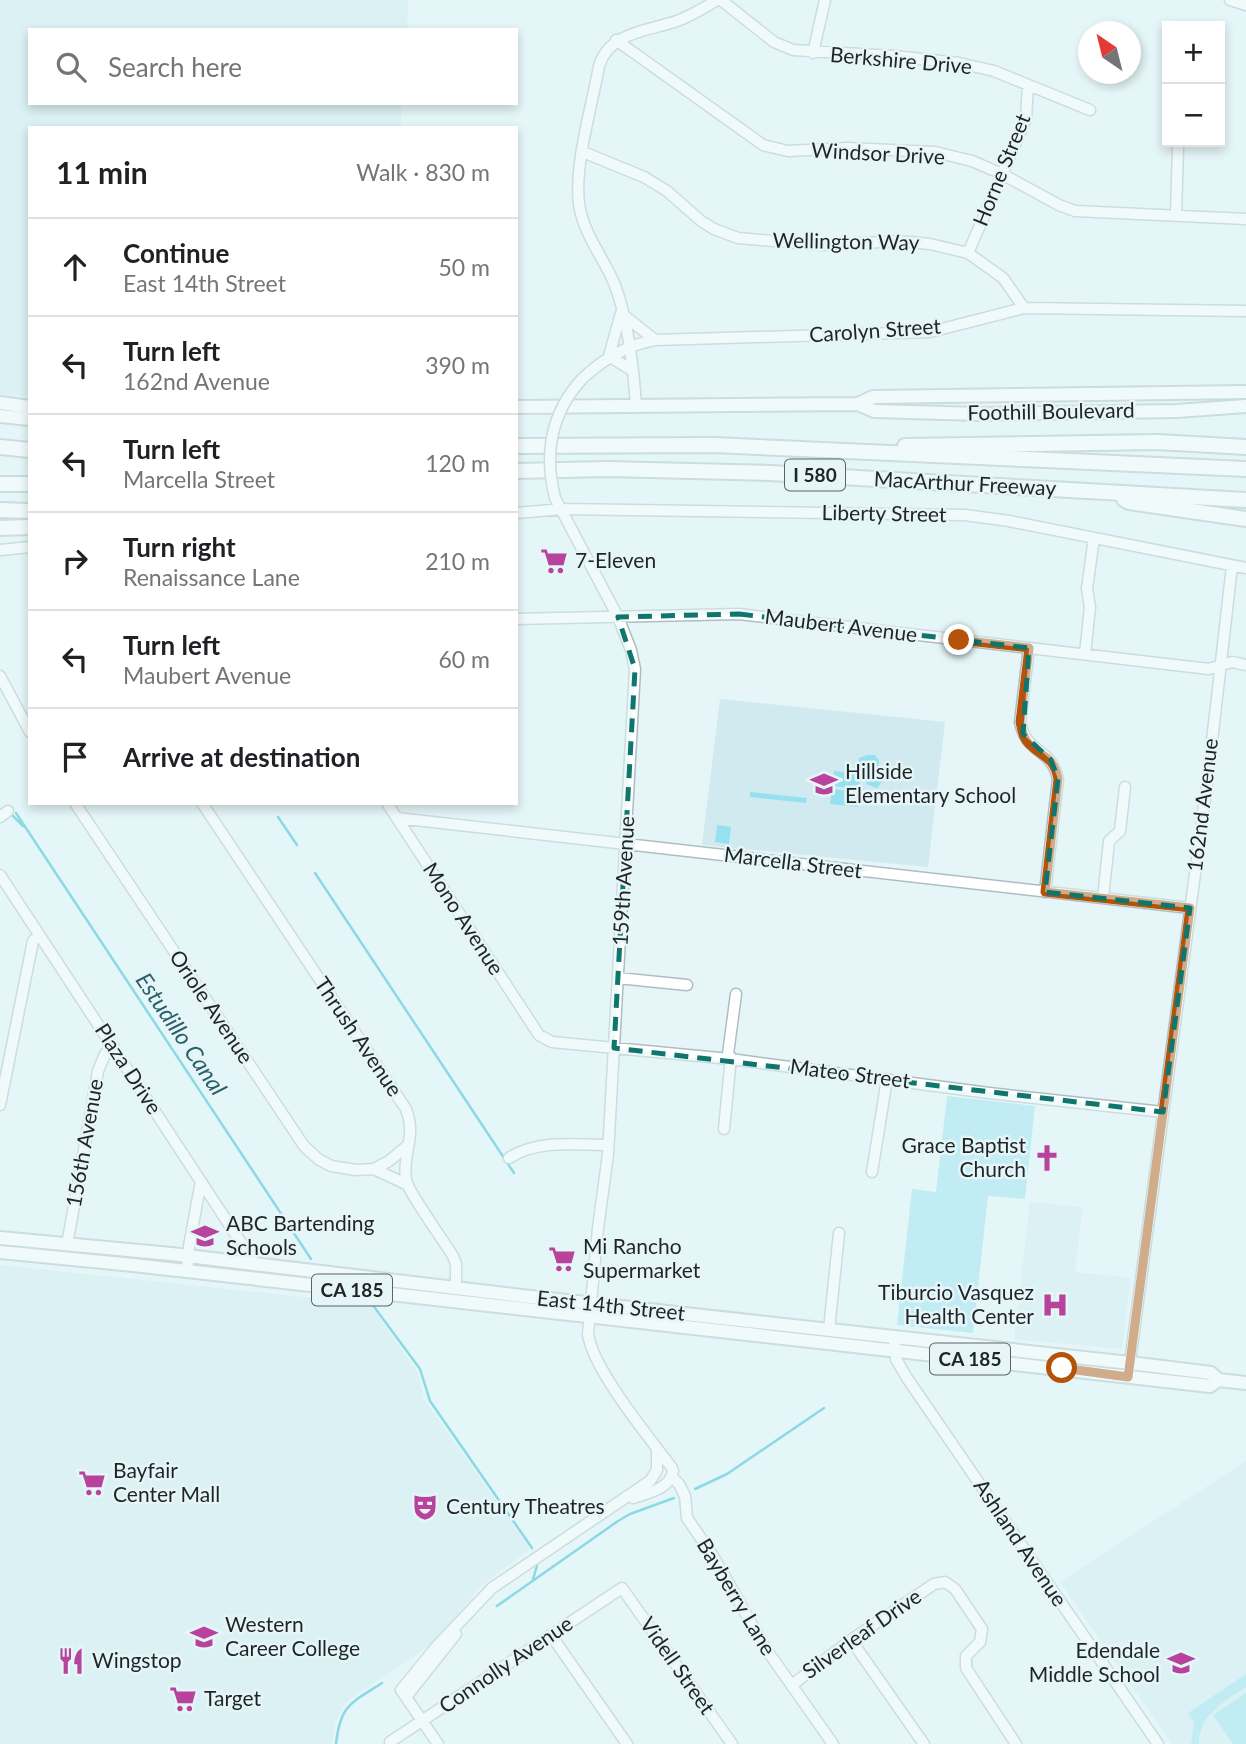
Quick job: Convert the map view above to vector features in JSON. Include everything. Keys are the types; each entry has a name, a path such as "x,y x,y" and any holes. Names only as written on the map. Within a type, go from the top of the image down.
{"highway":[{"path":"839,450 949,443 1157,442 1246,447"},
{"name":"MacArthur Freeway","path":"518,446 673,444 1246,469"},
{"path":"0,447 28,450"},
{"name":"MacArthur Freeway","path":"518,471 724,471 1246,500"},
{"path":"0,484 28,484"},
{"path":"1113,492 1129,502 1246,519"},
{"path":"0,510 28,511"},
{"path":"0,528 28,527"}],"main road":[{"name":"Foothill Boulevard","path":"858,404 873,397 1246,392"},
{"path":"0,403 28,407"},
{"name":"Foothill Boulevard","path":"518,407 858,404 874,411 979,414 1177,411 1246,406"},
{"path":"0,416 28,419"},
{"name":"East 14th Street","path":"0,1238 188,1256 456,1288 589,1310 894,1344 1128,1377 1210,1386 1218,1380 1246,1383"},
{"name":"East 14th Street","path":"0,1252 589,1310 829,1330 894,1344 1130,1363 1212,1373 1218,1380"}],"street":[{"path":"636,405 630,348 615,286 602,256 586,230 579,205 583,152 599,65 602,55 616,40 680,20 719,0"},
{"name":"Berkshire Drive","path":"719,0 774,42 793,50 959,63 994,71 1090,110"},
{"path":"813,53 825,0"},
{"path":"1230,0 1246,5"},
{"name":"Windsor Drive","path":"616,40 763,145 788,151 847,148 935,152 972,161 1075,211 1246,219"},
{"name":"Horne Street","path":"968,253 1026,119 1028,85"},
{"path":"1176,215 1178,147"},
{"name":"Wellington Way","path":"583,152 644,177 667,191 707,225 738,238 822,245 899,241 930,244 968,253 1003,278 1024,308"},
{"name":"Carolyn Street","path":"630,348 638,343 655,340 930,332 1024,308 1246,311"},
{"path":"621,313 655,340"},
{"path":"621,313 609,356 633,371"},
{"name":"159th Avenue","path":"630,348 609,356 582,379 563,405 552,434 549,464 555,498 618,617 631,650 635,669 608,1145 589,1310 589,1341 595,1357 657,1448 671,1475 679,1483 685,1496 687,1518"},
{"name":"Liberty Street","path":"518,513 563,509 965,516 1009,521 1246,568"},
{"path":"1085,654 1090,607 1087,589 1094,538"},
{"path":"0,550 28,547"},
{"name":"162nd Avenue","path":"1128,1377 1233,566"},
{"name":"Maubert Avenue","path":"518,619 739,614 1209,669 1232,662 1246,664"},
{"path":"1029,648 1020,722 1028,744 1051,760 1058,779 1045,892"},
{"path":"0,676 28,728"},
{"path":"1103,898 1109,841 1120,831 1125,787"},
{"name":"Oriole Avenue","path":"76,805 304,1146 318,1159 331,1166 374,1170 406,1184"},
{"name":"Thrush Avenue","path":"203,805 406,1109 411,1124 411,1136 407,1146 406,1184"},
{"name":"Mono Avenue","path":"388,805 539,1035"},
{"name":"Marcella Street","path":"397,818 1190,908"},
{"name":"Plaza Drive","path":"0,875 255,1264"},
{"path":"0,1105 33,941 39,934"},
{"path":"618,978 687,985"},
{"path":"724,1129 730,1059 728,1054 736,993"},
{"name":"Mateo Street","path":"539,1035 552,1042 730,1059 1163,1112"},
{"name":"156th Avenue","path":"67,1245 98,1071 105,1055 114,1047"},
{"path":"872,1172 887,1079"},
{"path":"509,1158 524,1149 542,1144 608,1145"},
{"path":"374,1170 407,1146"},
{"path":"182,1271 188,1256 201,1181"},
{"path":"406,1184 453,1256 456,1264 456,1288"},
{"path":"829,1330 839,1233"},
{"name":"Ashland Avenue","path":"894,1344 896,1359 907,1378 1158,1744"},
{"path":"657,1448 656,1471 659,1480 664,1482 671,1475"},
{"path":"438,1744 403,1693 443,1651 479,1603 499,1583 645,1485 656,1471"},
{"path":"616,1505 660,1488 671,1475"},
{"name":"Bayberry Lane","path":"687,1518 713,1556 758,1636 833,1744"},
{"name":"Silverleaf Drive","path":"792,1685 851,1640 934,1584 945,1581 951,1585 982,1629 980,1642 966,1656 965,1665 1016,1744"},
{"name":"Connolly Avenue","path":"390,1742 622,1588"},
{"name":"Videll Street","path":"622,1588 732,1744"},
{"path":"551,1635 627,1744"},
{"path":"851,1640 924,1744"}],"highlighted area":[{"path":"739,614 1029,648 1023,734 1051,760 1058,779 1045,892 1190,908 1163,1112 614,1048 635,669 618,617"}],"shaded area":[{"path":"0,0 408,0 407,28 28,28 28,105 402,105 401,126 28,126 28,397 0,394"},
{"name":"Hillside Elementary School","path":"720,699 945,722 928,867 702,845"},
{"path":"875,755 879,761 878,767 881,768 884,779 877,788 866,784 868,771 858,768 859,758"},
{"path":"834,771 861,774 859,789 832,786"},
{"path":"832,789 859,792 858,807 830,804"},
{"path":"750,792 807,798 806,803 750,797"},
{"path":"717,825 731,827 729,844 715,842"},
{"path":"947,1096 1035,1106 1025,1199 988,1196 973,1333 897,1325 912,1189 936,1192"},
{"path":"1030,1202 1083,1207 1075,1272 1131,1278 1122,1349 1014,1339"},
{"path":"0,1265 370,1304 418,1373 424,1399 530,1549 482,1585 433,1643 345,1703 335,1723 332,1744 0,1744"},
{"name":"Edendale Middle School","path":"1246,1461 1246,1744 1172,1744 1060,1582"},
{"path":"1246,1674 1246,1687 1214,1710 1203,1725 1199,1744 1191,1744 1194,1723 1188,1713"},
{"path":"1246,1693 1246,1744 1233,1744 1213,1715"}],"waterway":[{"name":"Estudillo Canal","path":"16,813 311,1259"},
{"name":"Estudillo Canal","path":"13,816 23,826"},
{"path":"278,817 297,845"},
{"path":"315,873 514,1173"},
{"name":"Estudillo Canal","path":"372,1304 420,1369 430,1401 532,1548"},
{"name":"Estudillo Canal","path":"695,1489 727,1474 824,1408"},
{"name":"Estudillo Canal","path":"497,1606 618,1521 674,1498"},
{"name":"Estudillo Canal","path":"533,1579 537,1566"},
{"name":"Estudillo Canal","path":"336,1744 341,1721 349,1706 382,1683"}],"place":[{"name":"7-Eleven","path":"554,561"},
{"name":"Hillside Elementary School","path":"824,784"},
{"name":"Grace Baptist Church","path":"1047,1158"},
{"name":"ABC Bartending Schools","path":"205,1236"},
{"name":"Mi Rancho Supermarket","path":"562,1259"},
{"name":"Tiburcio Vasquez Health Center","path":"1055,1305"},
{"name":"Bayfair Center Mall","path":"92,1483"},
{"name":"Century Theatres","path":"425,1507"},
{"name":"Western Career College","path":"204,1637"},
{"name":"Wingstop","path":"71,1661"},
{"name":"Edendale Middle School","path":"1181,1663"},
{"name":"Target","path":"183,1699"}],"route":[{"path":"959,640 1029,648 1020,722 1028,744 1051,760 1058,779 1045,892 1190,908 1128,1377 1062,1368"}]}
